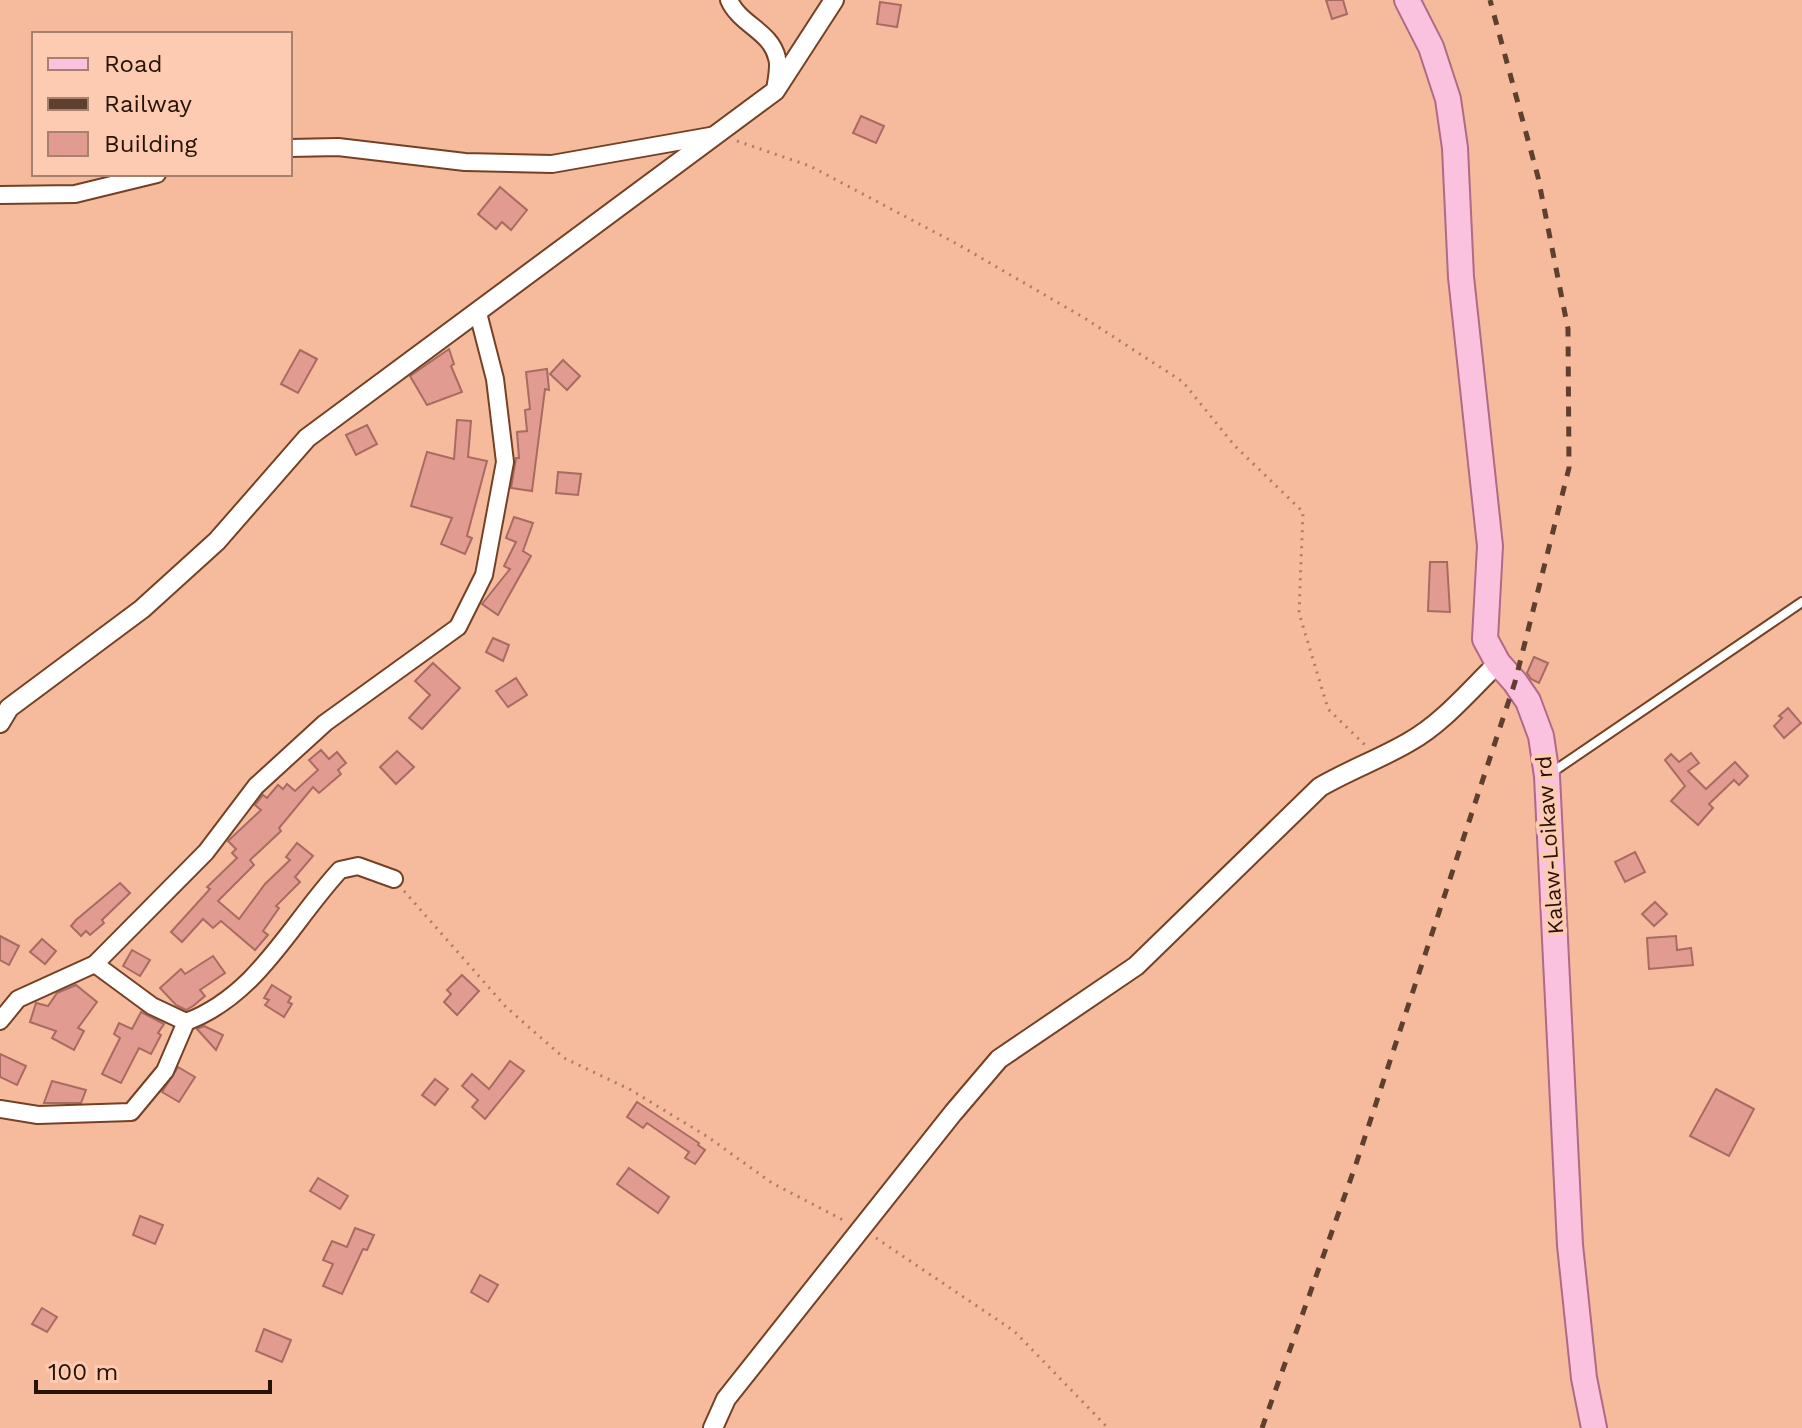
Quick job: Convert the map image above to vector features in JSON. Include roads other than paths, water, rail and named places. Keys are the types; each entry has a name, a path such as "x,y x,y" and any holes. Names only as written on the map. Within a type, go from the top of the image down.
{"main road":[{"name":"Kalaw-Loikaw rd","path":"1407,0 1431,47 1448,99 1455,148 1461,277 1490,546 1485,639 1498,663 1528,701 1541,736 1547,776 1570,1245 1584,1378 1594,1428"}],"street":[{"path":"729,0 734,12 766,36 778,59 775,91"},
{"path":"3,712 142,609 217,541 307,438 775,91 834,0"},
{"path":"292,148 338,147 465,162 552,164 718,135"},
{"path":"0,195 75,194 149,176"},
{"path":"0,1021 18,999 95,964 206,852 256,786 325,723 458,627 484,575 505,462 495,379 478,313"},
{"path":"713,1428 726,1399 999,1059 1136,966 1320,787 1426,731 1498,663"},
{"path":"95,964 152,1006 186,1022 210,1013 247,985 340,870 358,866 394,879"},
{"path":"0,1109 38,1115 131,1112 165,1071 186,1022"}],"lane":[{"path":"1547,776 1802,602"}],"railway":[{"path":"1262,1428 1356,1164 1515,682 1569,468 1568,329 1538,177 1490,0"}]}
